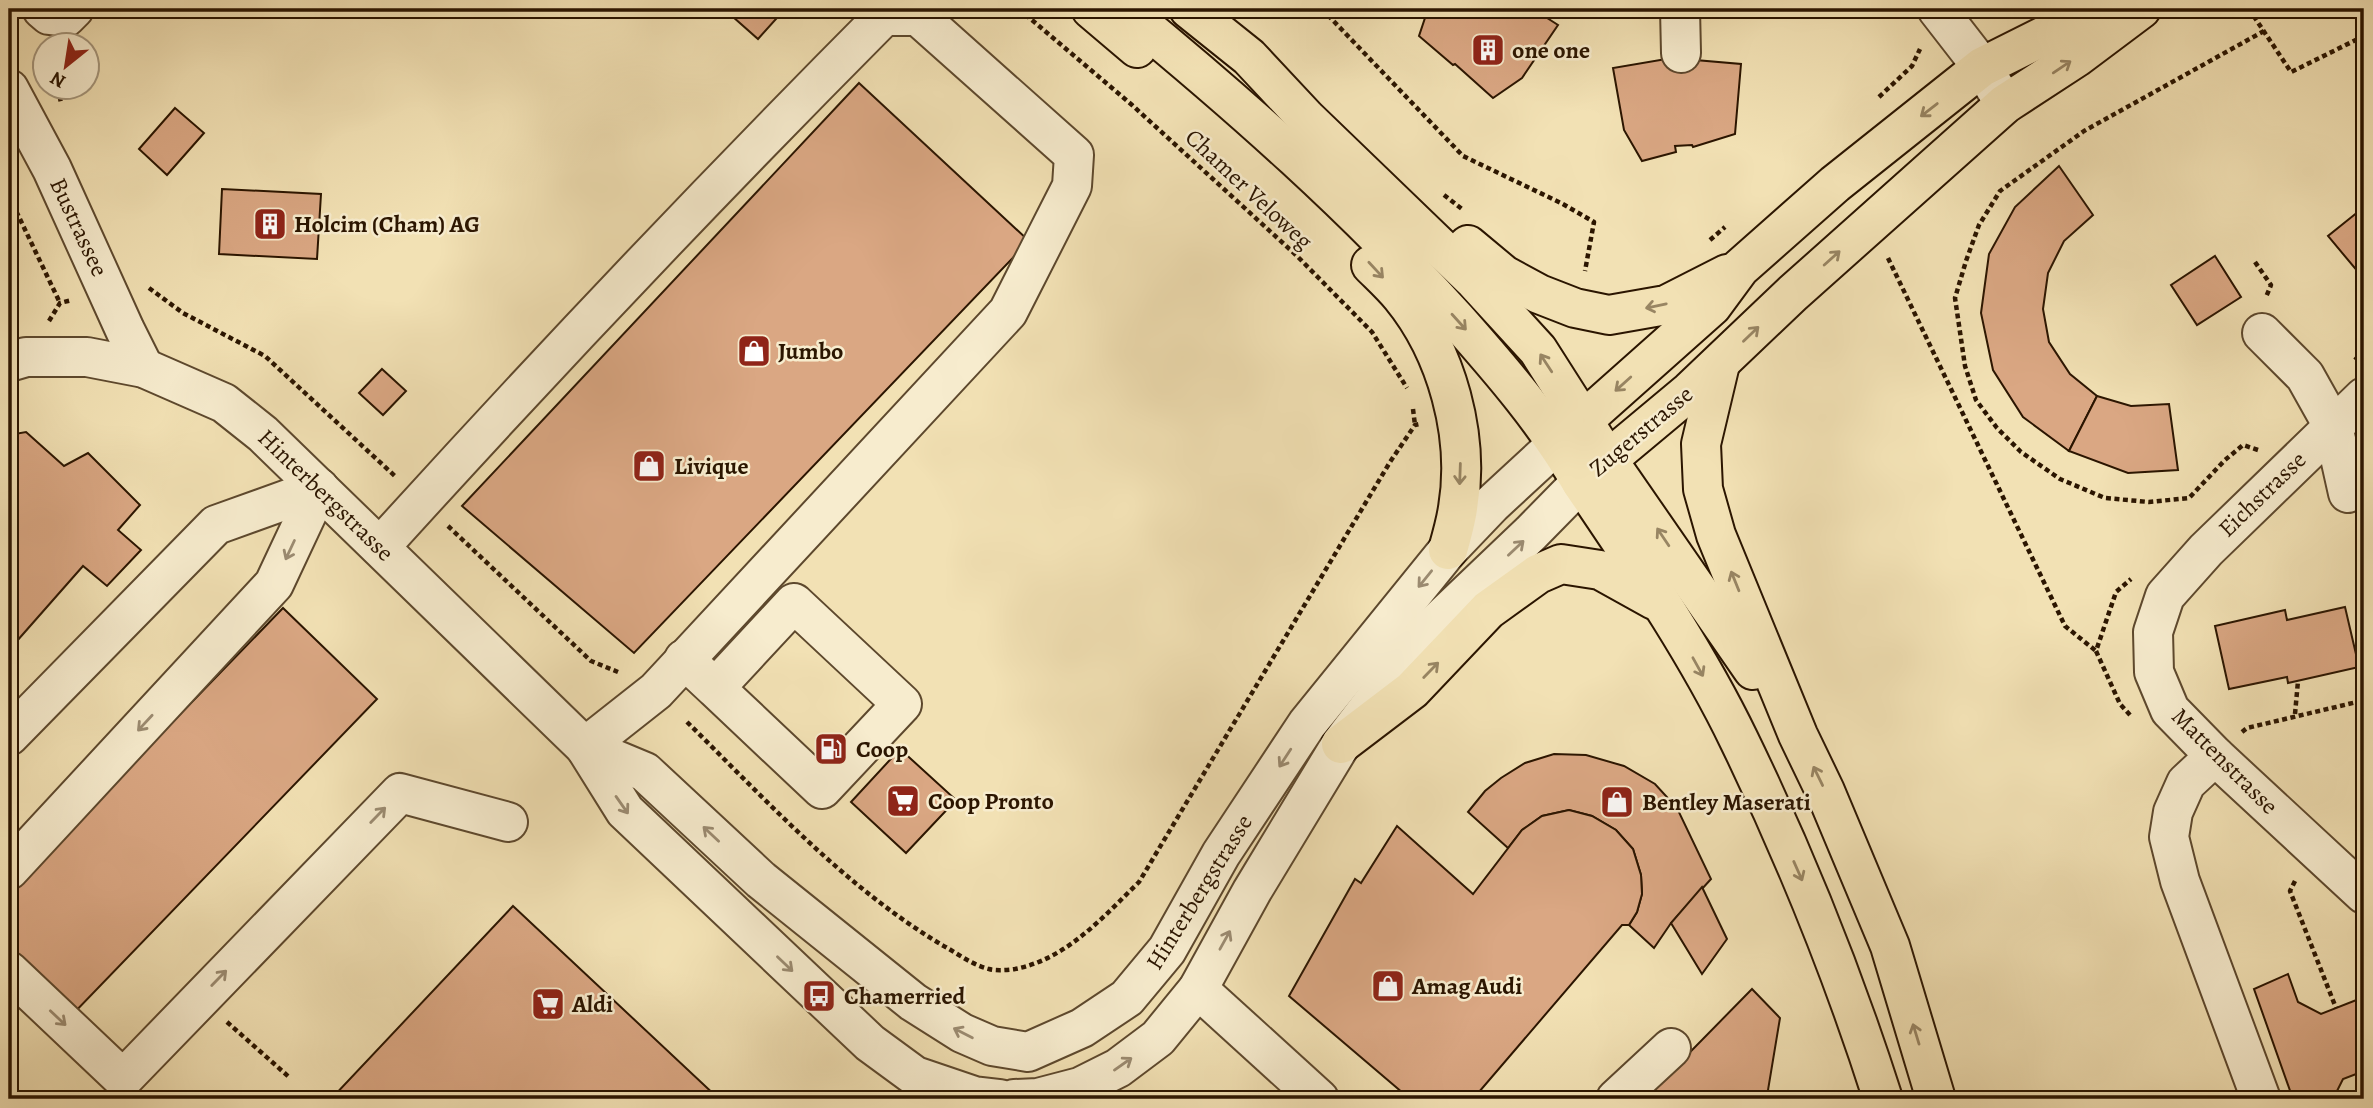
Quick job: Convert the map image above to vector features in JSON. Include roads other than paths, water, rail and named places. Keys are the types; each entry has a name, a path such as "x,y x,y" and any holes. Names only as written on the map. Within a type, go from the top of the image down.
{"main road":[{"path":"1091,9 1287,180 1401,296 1419,321 1437,358 1451,397 1461,455 1459,507 1448,550"},
{"name":"Zugerstrasse","path":"1123,9 1226,93 1401,258 1507,375 1571,432"},
{"name":"Zugerstrasse","path":"1189,9 1249,57 1306,118 1473,279 1538,351 1571,432"},
{"name":"Zugerstrasse","path":"1571,432 1712,306 1740,268 1835,184 1982,67 2060,28 2122,9"},
{"name":"Zugerstrasse","path":"1594,470 1720,363 1793,293 2005,104 2077,57 2141,9"},
{"path":"1249,57 1334,120 1504,275 1539,294 1574,308 1609,315 1666,305 1740,268"},
{"path":"1720,363 1702,438 1703,488 1721,546 1798,735 1825,791 1889,946 1936,1099"},
{"path":"1571,432 1738,739 1812,902 1883,1099"},
{"path":"1594,470 1644,510 1798,735"},
{"path":"1341,744 1412,690 1488,610 1538,574 1561,564 1600,570 1636,588 1665,607"}],"street":[{"path":"42,9 49,15 66,17 74,9"},
{"path":"1680,9 1681,52"},
{"path":"1942,15 1982,67 2005,104"},
{"path":"380,547 562,346 884,16 918,16 1074,155 1072,186 1008,312 656,691 585,747"},
{"name":"Bustrassee","path":"9,89 52,169 144,368"},
{"path":"2262,334 2305,376 2333,426 2348,493"},
{"name":"Hinterbergstrasse","path":"9,362 26,357 87,356 144,368 224,403 263,434 585,747 625,811 870,1043 915,1076 974,1096 1000,1099"},
{"name":"Eichstrasse","path":"2165,596 2206,550 2364,397"},
{"name":"Hinterbergstrasse","path":"585,747 645,772 771,889 913,1002 962,1033 992,1046 1028,1052 1082,1028 1127,998 1167,950 1221,854 1307,724 1448,550 1492,504 1571,432"},
{"name":"Hinterbergstrasse","path":"1014,1099 1038,1099 1080,1087 1118,1068 1158,1038 1198,989 1252,891 1341,744 1424,635 1594,470"},
{"path":"9,736 216,524 319,488"},
{"path":"9,870 274,584 319,488"},
{"name":"Mattenstrasse","path":"2165,596 2153,632 2154,672 2170,710 2215,756 2364,894"},
{"path":"684,659 822,789 902,704 794,603 715,688"},
{"path":"2215,756 2186,783 2172,812 2169,836 2180,881 2261,1099"},
{"path":"9,971 122,1079 400,793 508,822"},
{"path":"1198,989 1319,1099"},
{"path":"1616,1099 1671,1048"},
{"path":"1028,1052 1038,1099"}],"place":[{"name":"one one","path":"1488,50"},
{"name":"Holcim (Cham) AG","path":"270,224"},
{"name":"Jumbo","path":"754,351"},
{"name":"Livique","path":"649,466"},
{"name":"Coop","path":"831,749"},
{"name":"Coop Pronto","path":"903,801"},
{"name":"Bentley Maserati","path":"1617,802"},
{"name":"Amag Audi","path":"1388,986"},
{"name":"Chamerried","path":"819,996"},
{"name":"Aldi","path":"548,1004"}]}
